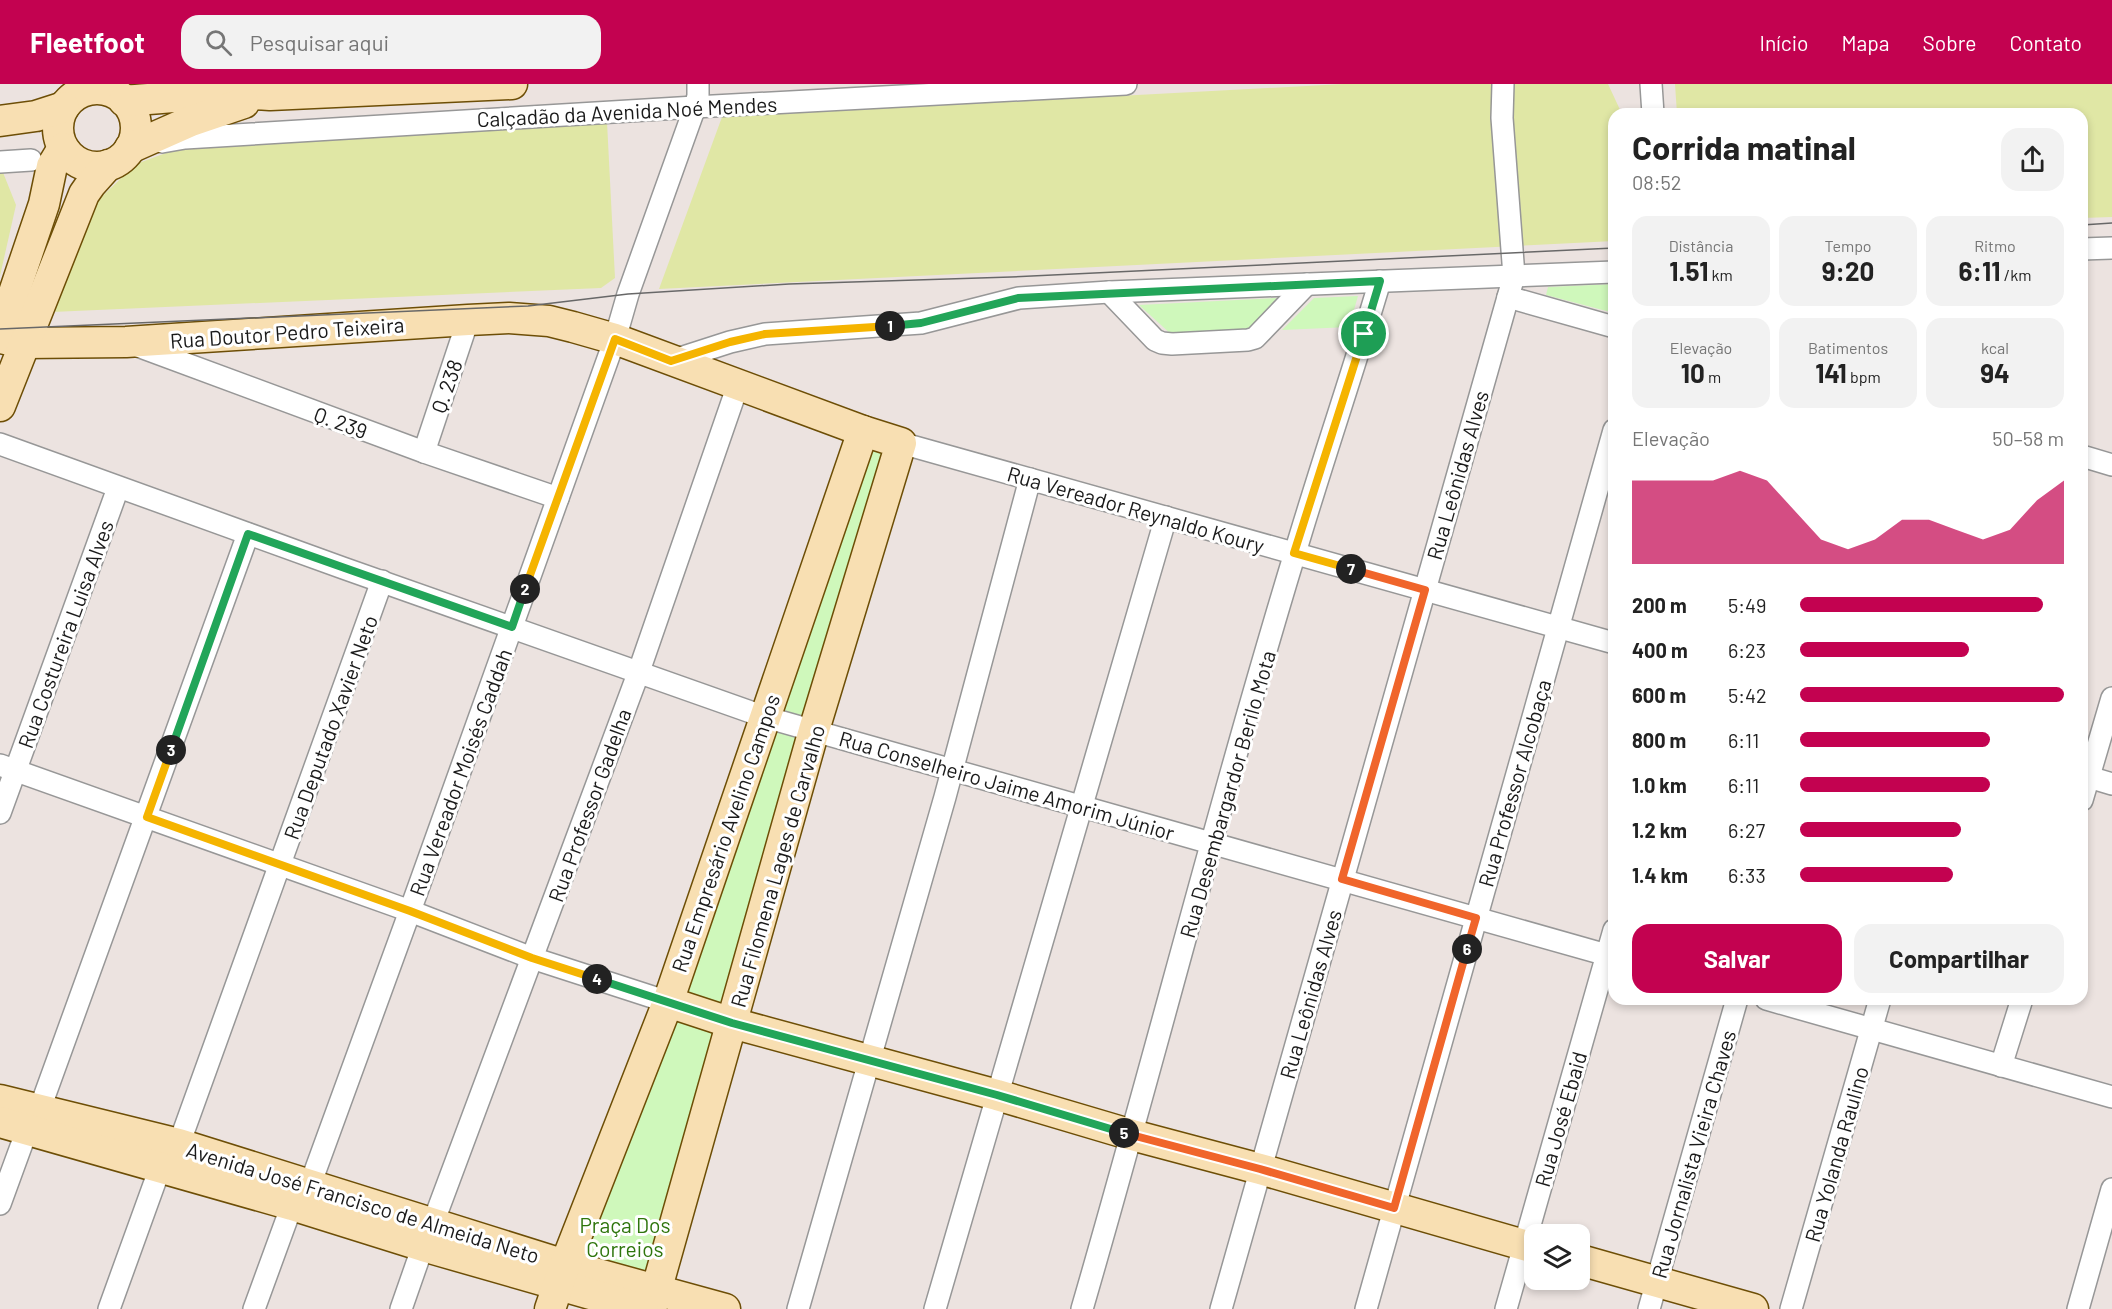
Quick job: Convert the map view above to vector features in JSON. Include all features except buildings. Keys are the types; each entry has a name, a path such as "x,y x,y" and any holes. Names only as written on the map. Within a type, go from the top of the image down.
{"street":[{"path":"0,121 36,116 73,95 86,90 98,89 122,94 270,95 512,84"},
{"name":"Rua Vereador Moisés Caddah","path":"254,1309 301,1195 410,911 615,339 628,294 695,107 698,84"},
{"name":"Calçadão da Avenida Noé Mendes","path":"119,157 185,138 1126,84"},
{"name":"Rua Leônidas Alves","path":"1221,1309 1514,276 1502,118 1503,84"},
{"path":"1651,84 1653,108"},
{"path":"8,338 84,194 119,157 135,136 136,123 122,94"},
{"path":"73,95 59,118 57,130 63,148 72,158 95,167 211,113 270,95"},
{"path":"0,406 8,338 52,166 63,148"},
{"path":"0,162 31,160"},
{"path":"2088,249 2112,248"},
{"path":"671,361 730,342 765,334 921,323 1018,298 1109,292 1608,272"},
{"name":"Rua Desembargardor Berilo Mota","path":"1082,1309 1294,553 1380,281"},
{"path":"1109,292 1155,340 1162,343 1182,344 1255,338 1307,284"},
{"path":"1508,297 1608,325"},
{"name":"Rua Doutor Pedro Teixeira","path":"8,338 126,342 468,320 549,321 615,339 901,443"},
{"name":"Q. 238","path":"424,452 468,320"},
{"name":"Q. 239","path":"126,342 424,452 558,498"},
{"name":"Rua Professor Gadelha","path":"401,1309 638,674 738,385"},
{"name":"Rua Empresário Avelino Campos","path":"558,1287 668,1002 863,431"},
{"name":"Rua Vereador Reynaldo Koury","path":"901,443 1608,641"},
{"name":"Rua Filomena Lages de Carvalho","path":"651,1303 814,730 901,443"},
{"name":"Rua Conselheiro Jaime Amorim Júnior","path":"0,444 638,674 765,717 1608,955"},
{"name":"Rua Professor Alcobaça","path":"1366,1309 1608,451"},
{"path":"2088,458 2112,465"},
{"path":"798,1309 952,770 1030,479"},
{"name":"Rua Costureira Luisa Alves","path":"0,813 8,768 118,488"},
{"path":"935,1309 1166,517"},
{"path":"0,1204 22,1121 147,817 248,534"},
{"name":"Rua Deputado Xavier Neto","path":"179,1144 382,582"},
{"path":"2088,767 2112,698"},
{"path":"8,768 410,911 532,958 732,1023 997,1095 1524,1244"},
{"path":"2088,777 2112,784"},
{"name":"Rua José Ebaid","path":"1536,1224 1608,963"},
{"name":"Rua Jornalista Vieira Chaves","path":"1653,1295 1735,1005"},
{"path":"1786,1005 2112,1097"},
{"name":"Rua Yolanda Raulino","path":"1791,1309 1878,1005"},
{"path":"2001,1066 2020,1005"},
{"name":"Avenida José Francisco de Almeida Neto","path":"0,1100 22,1121 160,1167 301,1195"},
{"name":"Avenida José Francisco de Almeida Neto","path":"22,1121 179,1144 301,1195 428,1235 558,1287 651,1303 725,1309"},
{"path":"109,1309 160,1167"},
{"path":"2078,1309 2112,1189"},
{"name":"Rua José Ebaid","path":"1506,1309 1524,1262"},
{"path":"1590,1265 1653,1295 1753,1309"}],"green space":[{"path":"1343,84 1608,84 1619,108 1608,108 1608,241 659,289 722,117"},
{"path":"1675,84 2112,84 2112,217 2088,218 2088,108 1677,108"},
{"path":"607,122 615,278 601,288 52,312 91,207 136,164 185,146"},
{"path":"0,165 16,205 0,276"},
{"path":"1608,284 1608,311 1546,295 1548,287"},
{"path":"1358,296 1349,327 1282,330 1314,298"},
{"path":"1277,298 1248,331 1173,336 1139,305"},
{"name":"Praça Dos Correios","path":"865,449 892,456 651,1283 575,1261"}],"tram line":[{"path":"2088,225 2112,223"},
{"path":"0,329 528,306 628,294 789,284 1011,277 1608,248"}],"route":[{"path":"1380,281 1364,334 1294,553 1425,590 1342,879 1476,918 1394,1208 997,1095 732,1023 532,958 410,911 147,817 248,534 512,627 615,339 671,361 730,342 765,334 921,323 1018,298 1380,281"}]}
